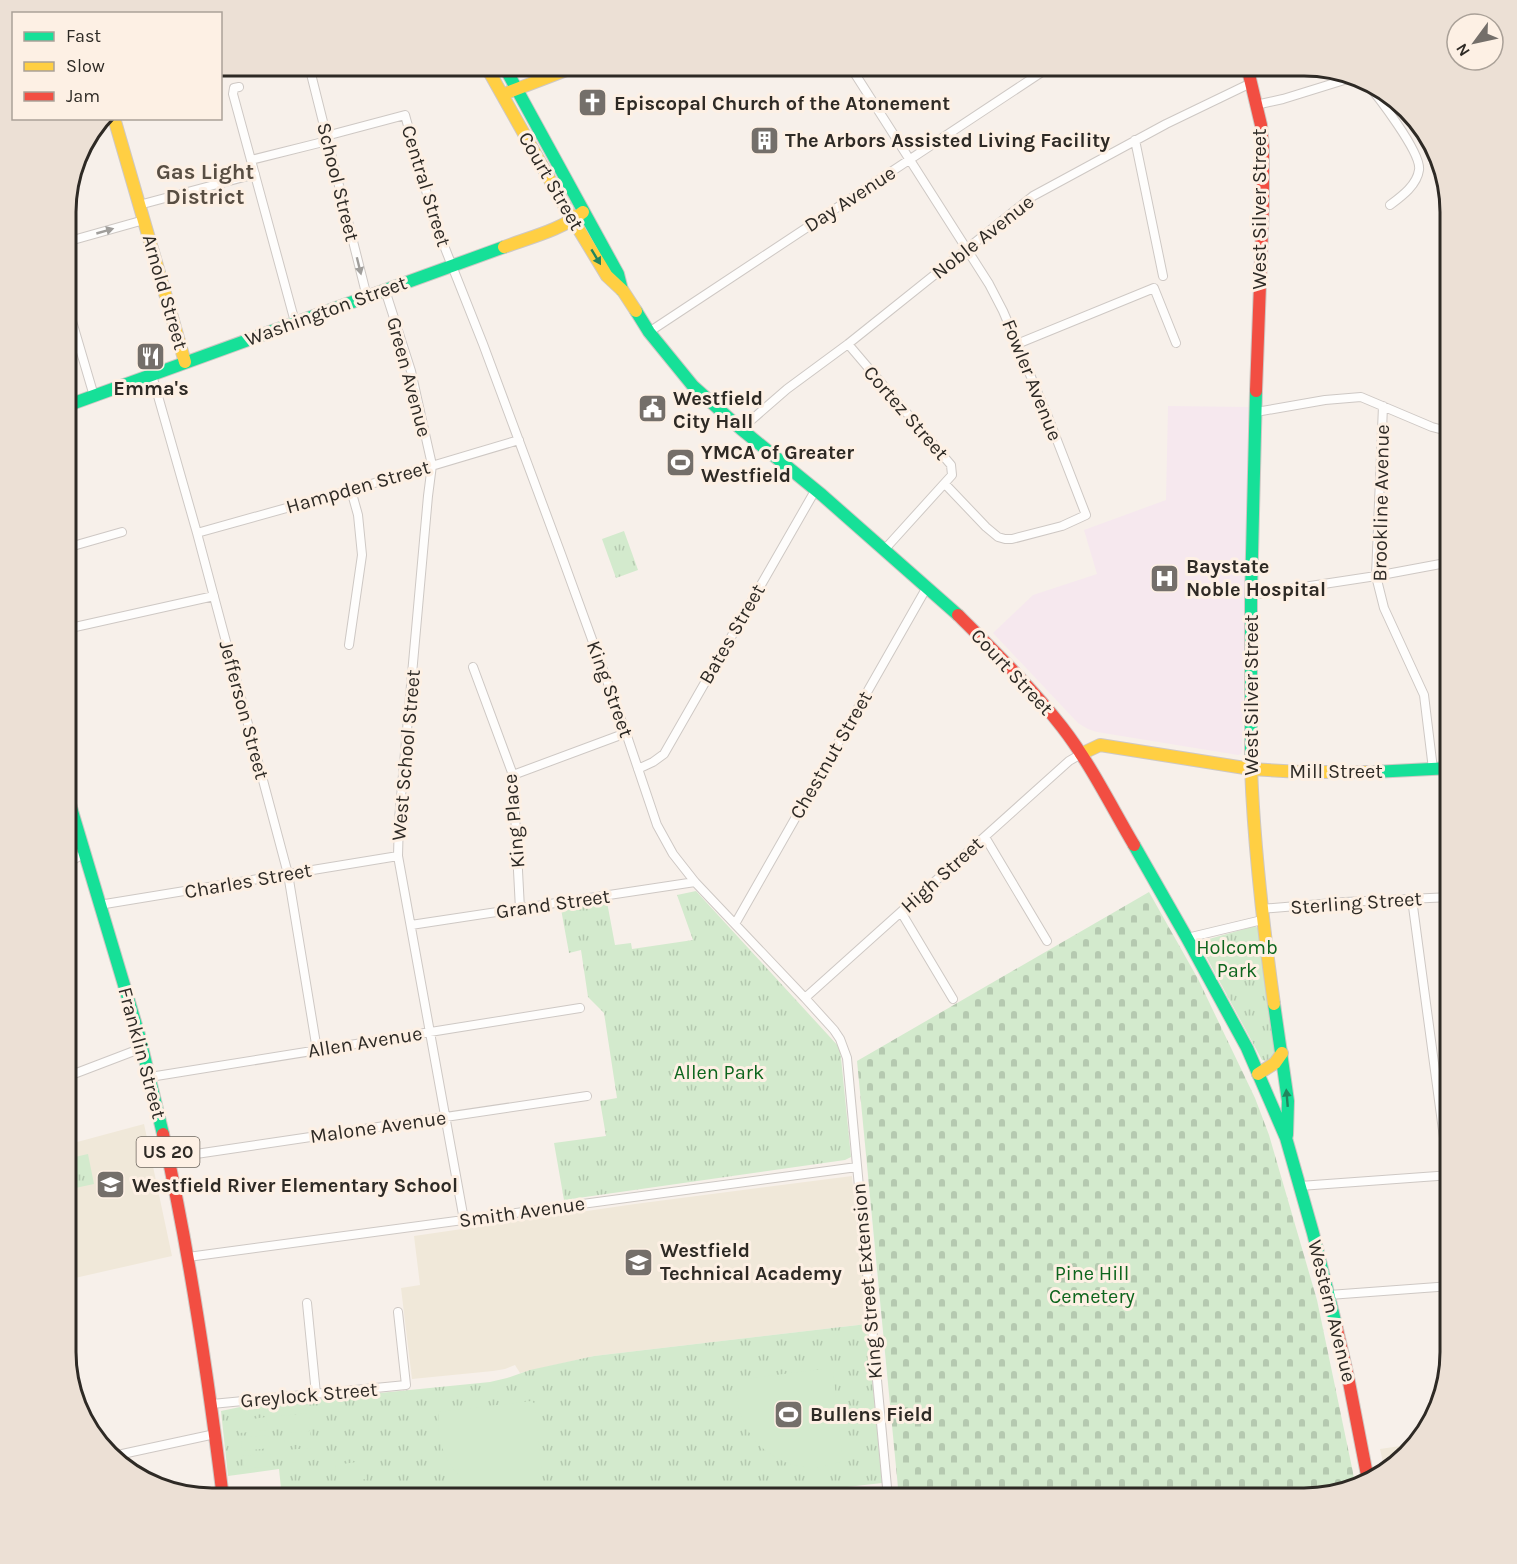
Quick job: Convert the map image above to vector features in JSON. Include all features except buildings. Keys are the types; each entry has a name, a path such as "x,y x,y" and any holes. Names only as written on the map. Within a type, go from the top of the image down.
{"main road":[{"name":"Court Street","path":"492,76 537,157 618,274 622,291 649,332 693,386 741,429 816,489 963,620 1009,666 1062,727 1081,754 1187,938 1247,1048 1287,1143"},
{"name":"Court Street","path":"510,76 550,149 578,216"},
{"path":"503,94 548,76"},
{"name":"West Silver Street","path":"1250,77 1263,148 1251,595 1251,769 1256,861 1287,1101 1287,1143"},
{"name":"Arnold Street","path":"115,120 185,362"},
{"path":"537,157 550,149"},
{"name":"Washington Street","path":"77,402 561,226 578,216"},
{"name":"Mill Street","path":"1081,754 1100,745 1106,745 1251,769 1348,772 1441,769"},
{"name":"Franklin Street","path":"76,830 142,1048 169,1158 201,1333 222,1488"},
{"path":"1258,1074 1274,1066 1282,1053"},
{"name":"Western Avenue","path":"1287,1143 1329,1295 1366,1472"}],"street":[{"name":"School Street","path":"311,76 366,297"},
{"name":"Fowler Avenue","path":"857,77 996,298 1048,417 1086,515 1046,531 1005,539 998,537 945,484"},
{"name":"Day Avenue","path":"649,332 1036,77"},
{"path":"1256,105 1340,81"},
{"name":"Noble Avenue","path":"741,429 787,389 848,344 1033,196 1175,119 1251,83"},
{"path":"238,87 234,88 233,92 295,322"},
{"path":"1379,100 1416,155 1419,164 1414,183 1390,205"},
{"name":"Central Street","path":"326,138 405,115 432,212 452,266"},
{"path":"251,160 326,138"},
{"path":"1135,140 1164,276"},
{"path":"139,205 255,174"},
{"path":"77,239 144,220"},
{"name":"King Street","path":"452,266 519,440 626,733 657,825 673,854 694,882 805,998 840,1039 848,1063"},
{"path":"1017,344 1154,288 1176,343"},
{"name":"Green Avenue","path":"385,290 413,378 432,465"},
{"path":"77,338 94,396"},
{"name":"Cortez Street","path":"848,344 951,465 952,475 945,484"},
{"name":"Jefferson Street","path":"152,375 197,533 288,874 317,1050"},
{"path":"1256,412 1325,400 1361,398 1441,429"},
{"name":"Brookline Avenue","path":"1383,406 1376,576 1384,608 1424,695 1432,769"},
{"name":"Hampden Street","path":"197,533 519,440"},
{"name":"West School Street","path":"432,465 399,819 398,856 464,1220"},
{"path":"885,549 945,484"},
{"name":"Bates Street","path":"638,769 664,754 816,489"},
{"path":"349,645 362,555 358,515 351,490"},
{"path":"77,545 122,532"},
{"path":"1251,595 1441,564"},
{"name":"Chestnut Street","path":"735,924 927,587"},
{"path":"77,627 214,596"},
{"name":"King Place","path":"473,667 513,775 520,909"},
{"path":"513,775 626,733"},
{"name":"High Street","path":"805,998 1069,760 1081,754"},
{"path":"984,837 1047,941"},
{"path":"76,858 83,854"},
{"name":"Charles Street","path":"99,905 398,856"},
{"name":"Grand Street","path":"411,925 694,882"},
{"name":"Sterling Street","path":"1187,938 1262,915 1345,902 1441,897"},
{"path":"1412,898 1441,1109"},
{"path":"901,912 953,999"},
{"name":"Allen Avenue","path":"150,1077 580,1008"},
{"path":"76,1073 142,1048"},
{"name":"King Street Extension","path":"848,1063 887,1488"},
{"name":"Malone Avenue","path":"169,1158 587,1096"},
{"name":"Smith Avenue","path":"188,1257 856,1167"},
{"path":"1300,1186 1441,1176"},
{"path":"1329,1295 1441,1287"},
{"path":"307,1304 316,1394"},
{"name":"Greylock Street","path":"212,1404 406,1385 398,1312"},
{"path":"123,1454 215,1434"}],"shaded area":[{"name":"Baystate Noble Hospital","path":"1168,406 1248,407 1242,751 1238,755 1088,729 1078,723 993,633 1033,595 1097,574 1084,530 1166,500"},
{"name":"Westfield River Elementary School","path":"144,1124 172,1256 76,1278 76,1142"},
{"name":"Westfield Technical Academy","path":"852,1176 867,1324 594,1356 520,1373 515,1365 493,1371 412,1379 401,1288 420,1285 414,1236"},
{"path":"1403,1446 1383,1462 1380,1449"}],"green space":[{"path":"624,531 638,570 616,578 602,539"},
{"name":"Allen Park","path":"696,891 840,1048 851,1157 845,1160 564,1200 554,1143 606,1136 600,1101 617,1098 604,1013 588,997 581,950 569,953 561,909 607,902 615,945 631,943 632,949 693,940 677,895"},
{"name":"Pine Hill Cemetery","path":"1149,892 1198,979 1255,1098 1269,1135 1317,1300 1354,1477 1339,1483 1304,1488 898,1488 857,1061"},
{"name":"Holcomb Park","path":"1255,926 1258,928 1275,1049 1274,1058 1266,1061 1262,1060 1201,947 1202,941"},
{"path":"88,1154 94,1184 76,1188 76,1157"},
{"path":"867,1324 882,1483 839,1488 281,1488 279,1469 228,1476 221,1411 240,1407 490,1382 530,1370 594,1356"},
{"name":"Bullens Field","path":"830,1368 833,1370 843,1461 820,1467 806,1467 778,1459 756,1442 748,1430 737,1398 738,1380"},
{"path":"531,1401 534,1403 543,1488 473,1488 467,1484 452,1467 442,1447 439,1436 439,1412"},
{"path":"309,1413 310,1425 283,1428 281,1416"},
{"path":"266,1417 268,1430 240,1433 239,1421"},
{"path":"310,1431 312,1443 285,1446 283,1433"},
{"path":"268,1435 270,1448 242,1451 241,1438"},
{"path":"312,1448 314,1460 287,1463 285,1450"},
{"path":"270,1453 271,1466 244,1469 243,1456"},
{"path":"364,1461 367,1479 337,1482 335,1465"},
{"path":"367,1482 368,1488 338,1488 337,1484"}],"traffic: fast":[{"path":"510,76 618,274 622,290"},
{"path":"77,402 504,247"},
{"path":"636,311 649,332 693,386 741,429 822,495 958,615"},
{"path":"1251,768 1251,595 1256,391"},
{"path":"1373,772 1441,769"},
{"path":"76,826 139,1035 163,1134"},
{"path":"1134,845 1247,1048 1286,1138 1336,1325"},
{"path":"1274,1004 1288,1101 1287,1135"}],"traffic: slow":[{"path":"492,76 607,276 623,291 636,311"},
{"path":"509,92 550,76"},
{"path":"115,120 185,362"},
{"path":"504,247 555,228 583,212"},
{"path":"1081,754 1100,745 1251,769 1373,772"},
{"path":"1251,768 1254,827 1274,1004"},
{"path":"1258,1074 1275,1063 1282,1053"}],"traffic: jam":[{"path":"1250,77 1261,125 1263,148 1256,391"},
{"path":"958,615 1025,683 1062,727 1091,770 1134,845"},
{"path":"163,1134 198,1315 222,1488"},
{"path":"1336,1325 1366,1472"}],"place":[{"name":"Episcopal Church of the Atonement","path":"593,103"},
{"name":"The Arbors Assisted Living Facility","path":"764,140"},
{"name":"Emma's","path":"151,357"},
{"name":"Westfield City Hall","path":"652,409"},
{"name":"YMCA of Greater Westfield","path":"680,463"},
{"name":"Baystate Noble Hospital","path":"1165,578"},
{"name":"Westfield River Elementary School","path":"111,1185"},
{"name":"Westfield Technical Academy","path":"639,1262"},
{"name":"Bullens Field","path":"789,1414"}],"district":[{"name":"Gas Light District","path":"205,184"}]}
